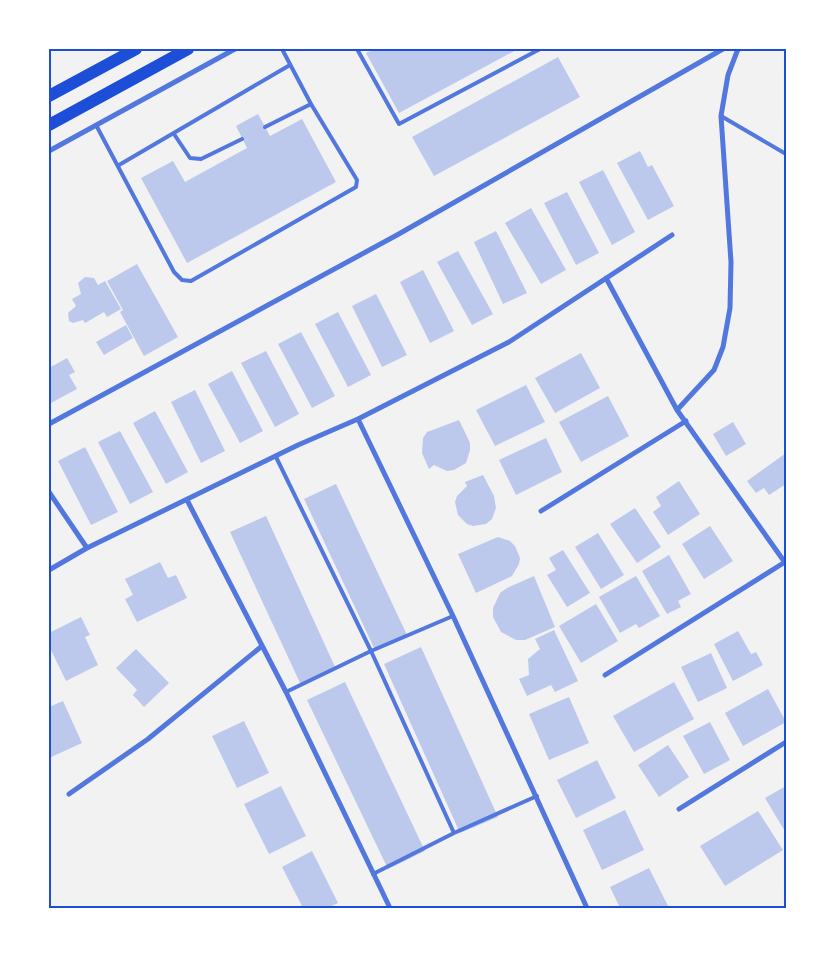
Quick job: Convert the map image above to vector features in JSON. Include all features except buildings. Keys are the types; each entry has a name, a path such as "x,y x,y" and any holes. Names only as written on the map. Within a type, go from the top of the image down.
{"highway":[{"path":"49,96 136,49"},
{"path":"49,125 188,49"}],"street":[{"path":"49,151 235,49"},
{"path":"49,424 397,235 722,49"},
{"path":"677,410 714,370 723,347 730,308 731,262 721,116 728,75 738,49"},
{"path":"49,570 87,548 276,457 358,420 509,342 672,235"},
{"path":"605,675 786,563 677,410 606,278"},
{"path":"358,420 453,616 587,908"},
{"path":"541,511 686,421"},
{"path":"49,492 87,548"},
{"path":"187,500 286,692 390,908"},
{"path":"69,794 148,739 262,646"},
{"path":"679,810 786,742"}],"lane":[{"path":"96,125 119,165 174,272 182,280 192,281 356,187 357,180 311,104 282,49"},
{"path":"357,49 398,124 540,49"},
{"path":"119,165 290,65"},
{"path":"265,127 311,104"},
{"path":"721,116 786,154"},
{"path":"174,134 190,158 201,159 242,139"},
{"path":"276,457 371,651 454,833"},
{"path":"286,692 371,651 453,616"},
{"path":"373,874 454,833 537,796"}]}
